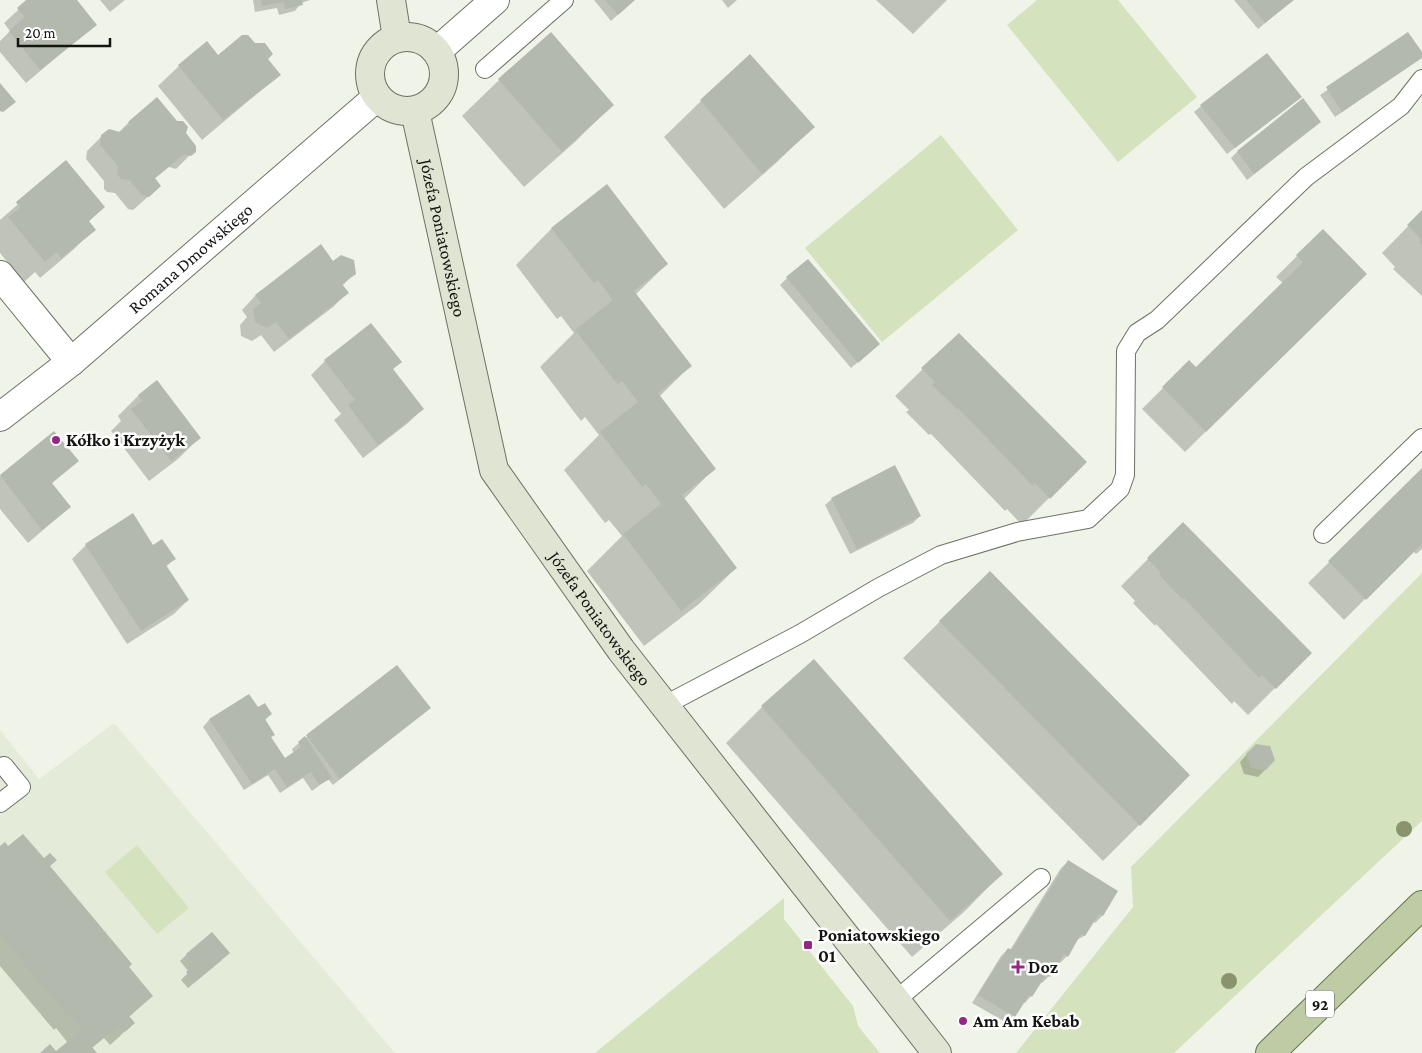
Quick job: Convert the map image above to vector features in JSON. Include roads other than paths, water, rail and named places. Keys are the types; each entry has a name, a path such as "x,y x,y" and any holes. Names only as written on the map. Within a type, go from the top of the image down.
{"main road":[{"name":"92","path":"1272,1052 1422,905"}],"street":[{"path":"391,0 397,38"},
{"path":"437,51 496,0"},
{"path":"409,36 421,39 437,51 444,65 445,77 442,89 430,103 414,111 394,110 377,97 372,88 370,76 371,63 377,52 386,43 397,38 409,36"},
{"name":"Romana Dmowskiego","path":"0,417 71,362 377,97"},
{"name":"Józefa Poniatowskiego","path":"414,111 494,470 621,650 937,1053"},
{"path":"0,275 71,362"}],"lane":[{"path":"485,69 564,0"},
{"path":"664,705 800,634 878,588 941,555 1017,532 1088,519 1120,489 1124,475 1126,351 1137,333 1157,320 1306,177 1400,106 1422,79"},
{"path":"1323,534 1422,438"},
{"path":"0,803 21,787 4,766"},
{"path":"896,1000 1041,878"}],"place":[{"name":"Kółko i Krzyżyk","path":"56,440"},
{"name":"Poniatowskiego 01","path":"808,945"},
{"name":"Doz","path":"1018,967"},
{"name":"Am Am Kebab","path":"963,1021"}]}
